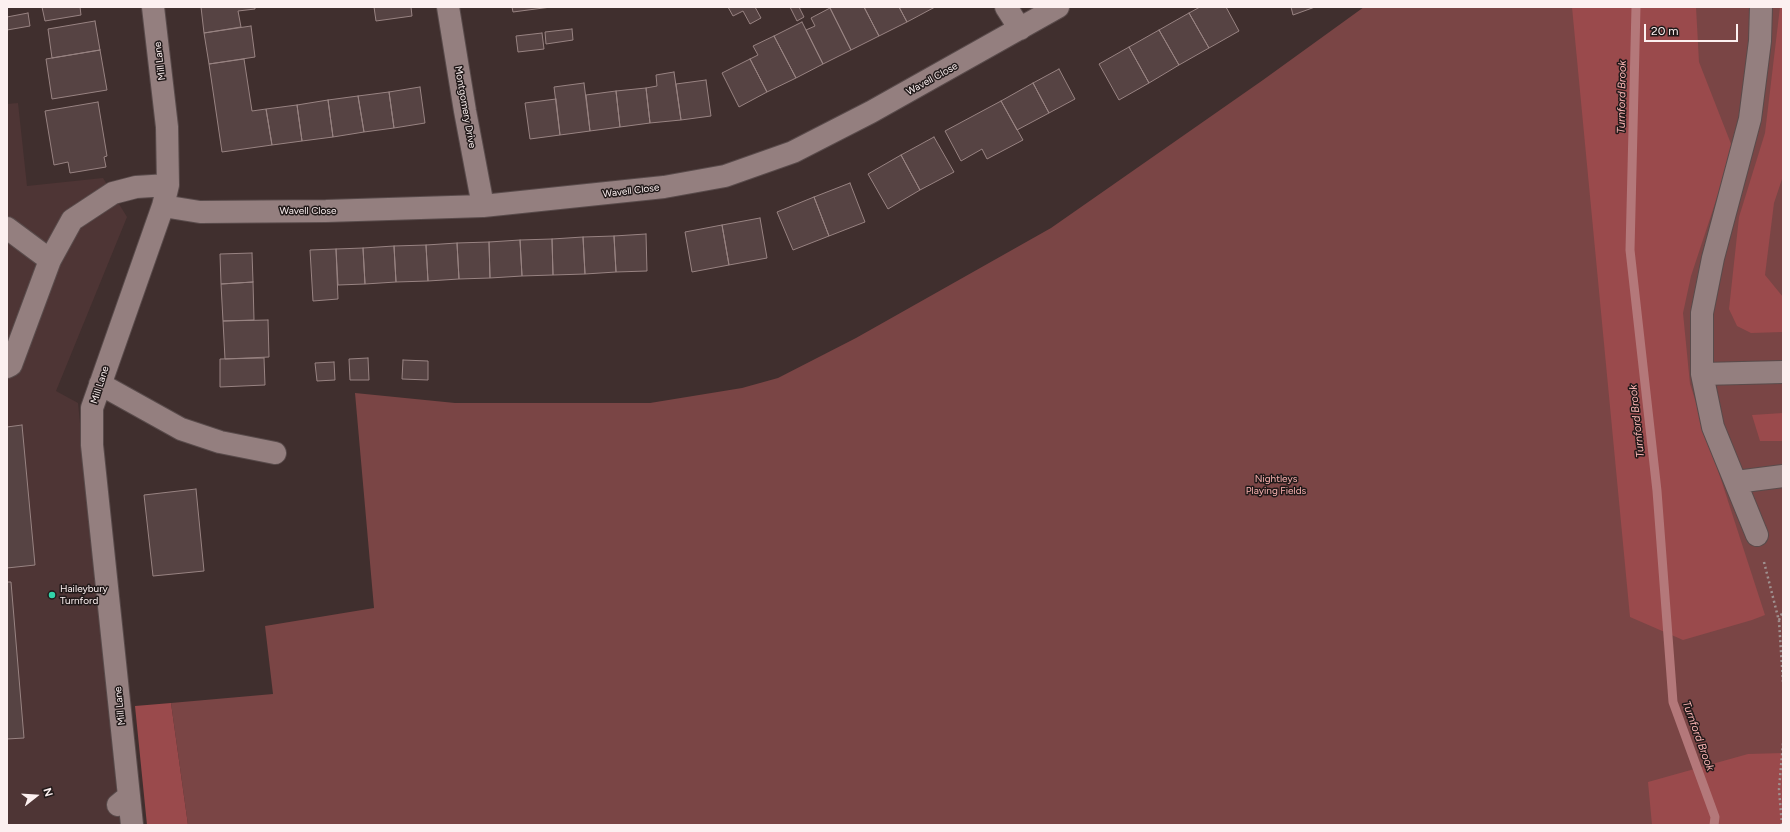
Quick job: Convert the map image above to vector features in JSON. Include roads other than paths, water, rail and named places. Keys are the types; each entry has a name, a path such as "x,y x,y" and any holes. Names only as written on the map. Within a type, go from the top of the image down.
{"street":[{"name":"Mill Lane","path":"132,825 124,801 92,445 92,408 163,206 168,185 167,127 153,7"},
{"name":"Montgomery Drive","path":"448,7 465,111 483,206"},
{"path":"1006,7 1020,29"},
{"name":"Wavell Close","path":"163,206 200,212 318,211 483,206 664,187 725,176 793,152 871,112 1058,7"},
{"path":"1757,535 1713,427 1702,374 1702,313 1713,258 1750,118 1760,41 1761,7"},
{"path":"7,367 11,365 50,260 72,220 113,193 136,187 168,185"},
{"path":"7,228 50,260"},
{"path":"1702,374 1783,372"},
{"path":"100,384 181,429 220,442 240,444 275,453"},
{"path":"1736,482 1783,476"}],"waterway":[{"name":"Turnford Brook","path":"1636,7 1630,250 1657,491 1673,702 1715,817 1714,825"}],"place":[{"name":"Haileybury Turnford","path":"52,595"}],"park label":[{"name":"Nightleys Playing Fields","path":"1276,484"}]}
